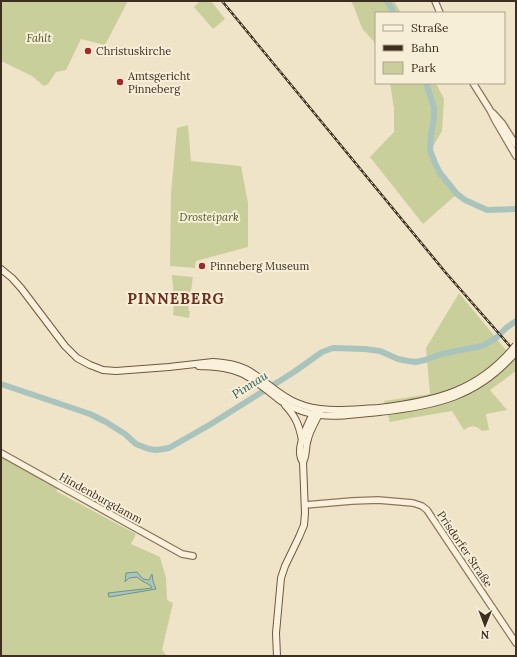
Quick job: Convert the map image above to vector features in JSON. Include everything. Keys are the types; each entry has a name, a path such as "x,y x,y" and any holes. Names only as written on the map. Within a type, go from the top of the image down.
{"main road":[{"path":"1,269 24,291 65,346 78,358 88,364 112,371 223,362 232,364 249,371 274,392 297,421 302,441"},
{"path":"379,410 437,397 475,382 500,363 516,345"},
{"path":"282,401 296,409 317,412 340,410 379,410 429,405 479,385 495,373 516,352"},
{"path":"210,364 241,373 263,383"},
{"path":"241,373 249,371"},
{"path":"274,392 317,412"},
{"path":"303,462 300,458 302,441 307,426 317,412"},
{"path":"277,656 276,633 281,578 287,561 304,525 305,505 303,462 308,437 317,412"}],"street":[{"path":"435,1 440,12"},
{"path":"474,84 516,156"},
{"path":"490,110 502,123 516,145"},
{"name":"Hindenburgdamm","path":"1,453 182,554 193,556"},
{"name":"Prisdorfer Straße","path":"305,505 378,500 413,503 422,506 427,510 516,643"}],"green space":[{"name":"Fahlt","path":"1,1 128,1 105,45 81,39 66,70 56,72 48,84 44,86 32,76 1,61"},
{"path":"200,1 211,1 225,19 213,29 194,7"},
{"path":"351,1 394,1 400,12 375,12 375,43 362,28"},
{"path":"390,84 436,84 444,99 442,131 431,150 440,170 457,194 423,224 370,157 394,132 394,109"},
{"name":"Drosteipark","path":"188,125 191,161 241,166 248,203 248,247 196,261 195,268 170,266 171,193 177,128"},
{"path":"172,275 193,277 188,311 190,311 189,318 173,315 175,294 173,292"},
{"path":"459,293 516,362 516,371 490,390 507,410 486,414 489,430 482,431 473,426 464,430 452,411 390,422 384,401 430,394 426,348"},
{"path":"1,457 59,488 56,491 136,534 131,544 160,557 166,578 167,600 173,603 162,650 166,656 1,656"}],"water":[{"path":"137,572 143,579 149,580 152,574 156,589 109,597 108,593 152,588 150,585 137,577 129,578 125,582 126,573"}],"waterway":[{"path":"387,1 393,12"},
{"path":"426,84 434,108 430,150 440,173 457,194 465,200 487,210 516,209"},
{"name":"Pinnau","path":"1,384 90,414 125,434 136,444 156,450 169,448 211,424 294,372 322,352 333,348 380,351 398,359 416,362 441,354 482,346 496,338 516,321"}],"railway":[{"path":"222,1 446,273 516,353"}],"place":[{"name":"Christuskirche","path":"88,51"},
{"name":"Amtsgericht Pinneberg","path":"120,82"},
{"name":"Pinneberg Museum","path":"202,266"}],"district":[{"name":"PINNEBERG","path":"176,299"}]}
